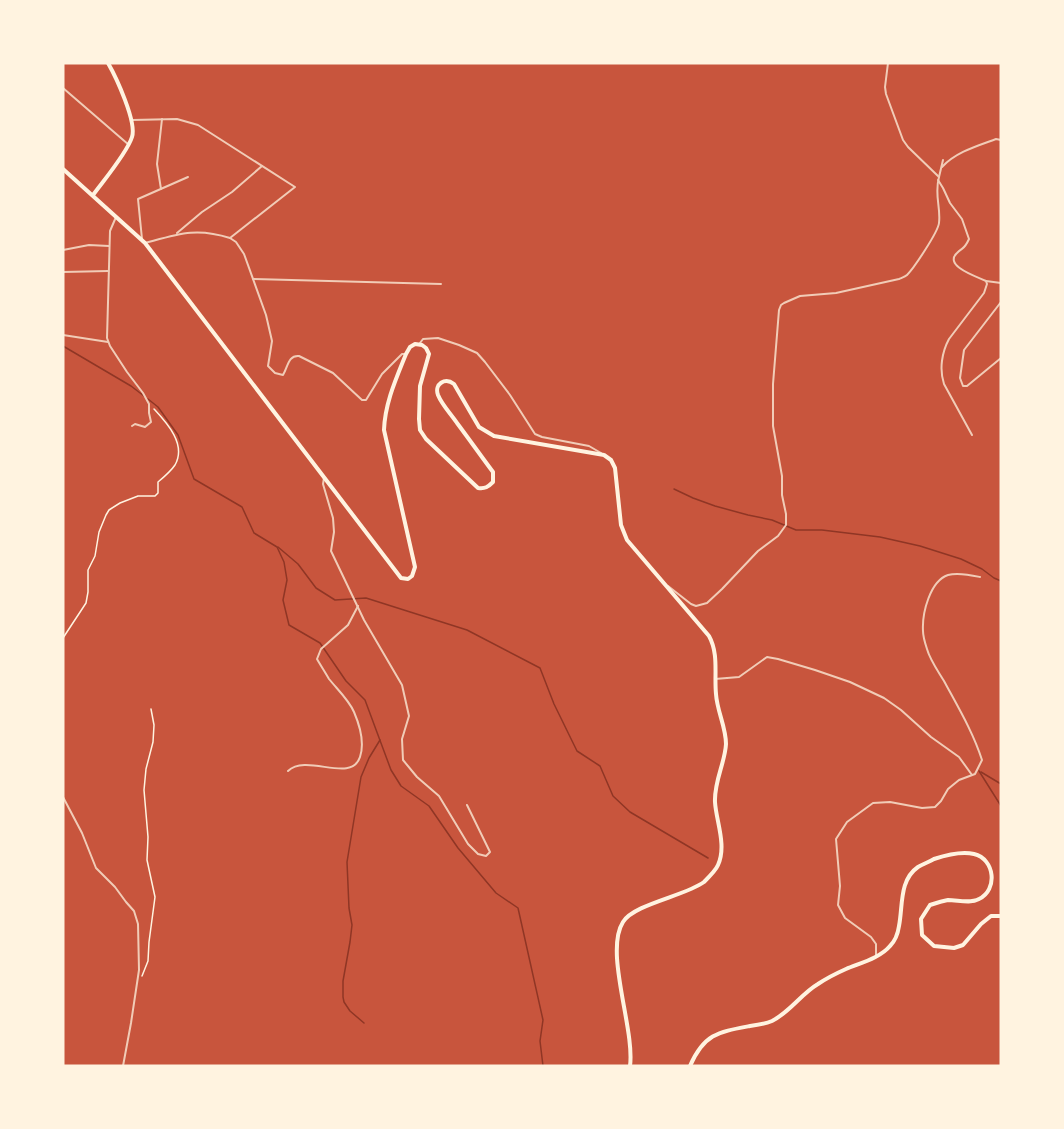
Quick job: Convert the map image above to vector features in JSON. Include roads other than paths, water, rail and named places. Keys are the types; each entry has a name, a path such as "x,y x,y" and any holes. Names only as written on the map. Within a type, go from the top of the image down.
{"main road":[{"path":"93,195 129,145 133,132 132,120 108,63"},
{"path":"63,169 144,241 401,578 406,579 412,576 415,567 384,430 386,405 406,354 412,345 420,344 429,354 420,386 420,429 426,439 478,488 489,487 493,483 493,472 437,393 441,382 450,381 454,384 479,427 494,436 604,454 611,460 615,468 621,525 627,540 713,643 716,696 726,742 715,789 722,848 718,865 704,882 632,912 622,922 617,941 617,960 629,1038 630,1066"},
{"path":"690,1066 700,1048 714,1035 723,1031 766,1024 774,1020 820,982 876,956 892,945 898,933 906,882 918,867 938,858 960,853 976,854 986,861 993,872 987,894 977,901 946,900 930,905 921,919 922,935 934,946 954,948 963,945 991,916 1001,916"}],"street":[{"path":"829,63 837,63"},
{"path":"888,63 886,94 903,140 939,178 950,203 962,219 969,239 964,249 956,254 955,264 962,270 986,281 1001,283"},
{"path":"63,88 129,145"},
{"path":"161,189 157,164 162,119"},
{"path":"132,120 177,119 198,125 295,187 230,238"},
{"path":"942,167 947,161 968,150 996,139 1001,140"},
{"path":"667,586 691,604 696,606 707,603 758,551 778,536 786,525 782,476 773,426 773,384 781,305 800,296 836,293 906,276 937,232 939,222 937,201 943,160"},
{"path":"175,235 262,166"},
{"path":"188,177 138,199 144,241 198,231 230,238 239,245 266,315 272,341 268,366 273,372 278,375 284,374 290,359 293,356 299,356 333,374 362,400 366,400 382,374 402,354 406,354"},
{"path":"116,217 110,231 107,338 149,404 148,413 151,422 145,427 135,424 132,426"},
{"path":"63,250 89,244 109,246"},
{"path":"63,272 108,271"},
{"path":"253,279 441,284"},
{"path":"972,435 944,384 942,364 944,346 984,293 986,281"},
{"path":"1001,302 964,350 960,378 963,387 968,386 1001,358"},
{"path":"63,335 108,342"},
{"path":"420,344 423,339 438,338 477,353 535,434 589,446 604,454"},
{"path":"324,478 323,484 333,518 334,532 331,551 402,686 409,716 402,739 403,760 417,777 439,796 468,844 478,854 486,856 490,852 467,804"},
{"path":"876,956 876,944 871,937 845,918 838,905 840,886 836,839 847,822 873,803 890,802 922,808 935,807 948,789 959,780 975,774 982,760 980,753 927,651 923,630 927,602 939,581 948,575 980,577"},
{"path":"288,771 308,764 344,769 353,766 358,761 362,749 361,730 353,709 317,659 321,649 348,625 358,606"},
{"path":"715,679 739,677 767,657 778,658 850,682 884,698 901,710 958,757 972,775"},
{"path":"63,797 82,833 96,868 134,911 138,924 139,970 123,1066"}],"waterway":[{"path":"63,346 144,396"},
{"path":"148,399 158,407 178,435 194,479 242,507 254,533 277,547 284,562 287,580 283,600 289,625 320,643 346,681 365,700 391,770 401,786 429,806 458,848 496,893 518,908 543,1020 540,1041 543,1066"},
{"path":"674,489 715,506 772,520 796,530 822,530 880,537 920,546 961,559 1001,581"},
{"path":"278,547 298,564 316,588 335,600 366,598 467,630 540,668 554,704 577,751 600,766 613,796 630,812 708,858"},
{"path":"364,1023 350,1011 343,997 343,981 352,925 347,862 361,777 380,740"},
{"path":"979,771 1001,806"},
{"path":"981,772 1001,784"}]}
